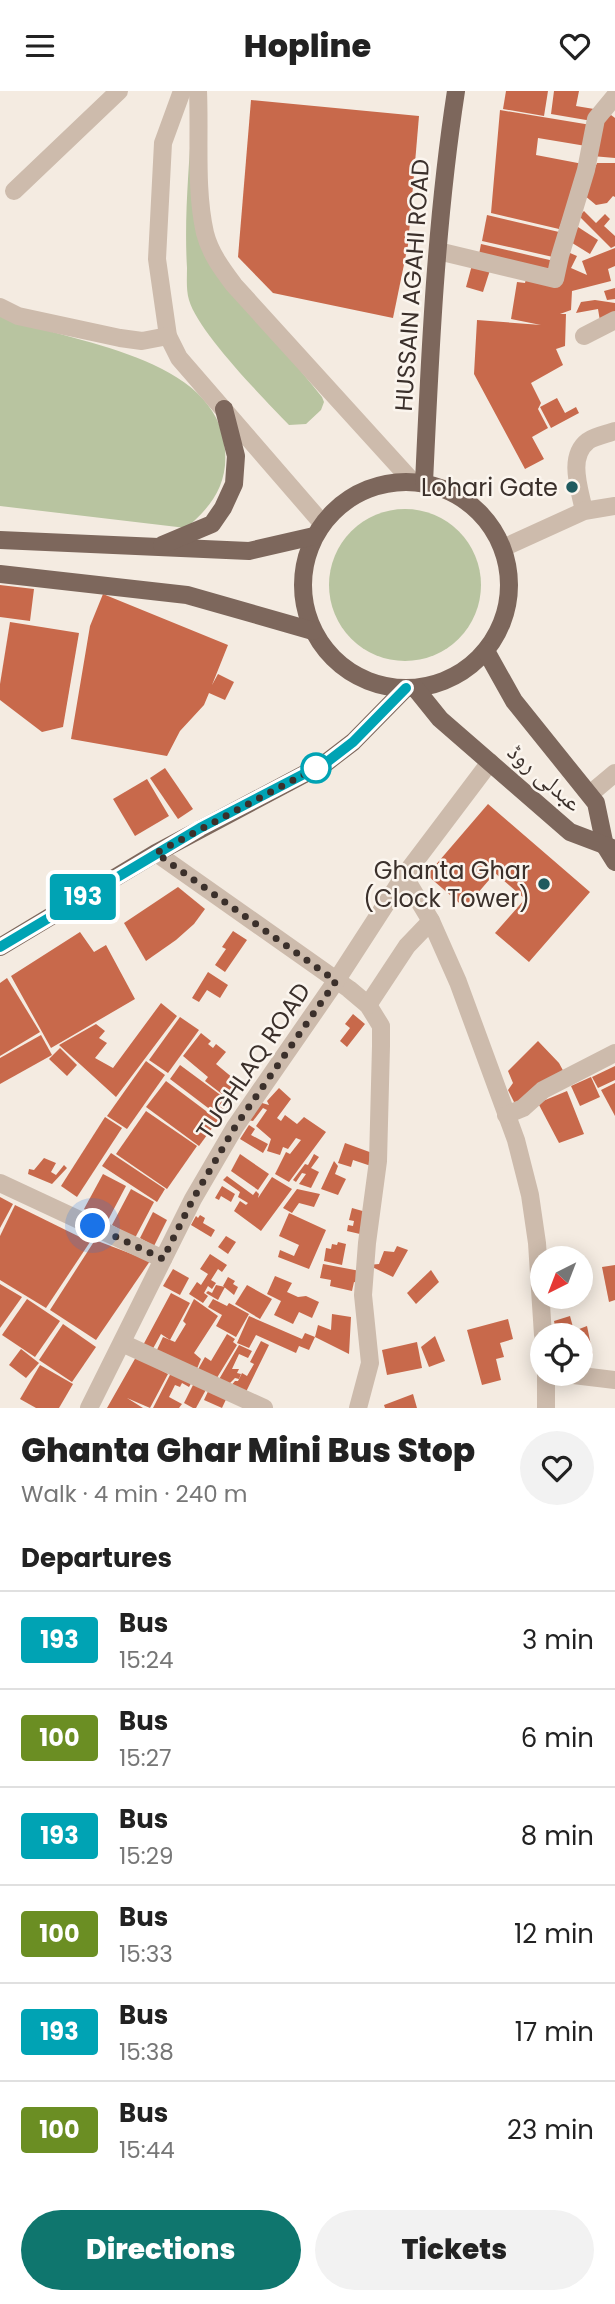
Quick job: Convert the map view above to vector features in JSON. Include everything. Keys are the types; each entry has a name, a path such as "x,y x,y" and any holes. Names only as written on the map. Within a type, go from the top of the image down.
{"main road":[{"name":"HUSSAIN AGAHI ROAD","path":"418,482 446,156 456,91"},
{"path":"159,546 212,524 223,508 234,484 236,456 224,409"},
{"path":"394,482 418,482 445,489 472,506 493,529 503,548 508,566 509,602 500,628 486,651 472,666 435,684 410,688 369,681 352,673 330,654 313,631 306,613 303,593 307,554 318,530 347,500 361,491 394,482"},
{"path":"0,540 249,551 318,530"},
{"path":"0,574 187,595 313,631"},
{"name":"عبدلی روڈ","path":"486,651 514,701 596,803 610,847"},
{"path":"0,947 156,853 327,762 353,742 410,688"},
{"name":"عبدلی روڈ","path":"410,688 440,719 570,832 610,847"},
{"path":"610,847 615,862"}],"street":[{"path":"13,191 119,91"},
{"path":"182,91 163,143 161,164 157,259 168,335 179,358 224,409 318,530"},
{"path":"198,91 200,175 205,233 219,265 234,285 418,482"},
{"path":"438,251 555,279 586,170 596,119 615,96"},
{"path":"0,307 18,316 120,338 142,341 168,335"},
{"path":"584,336 615,320"},
{"path":"584,511 576,468 578,456 588,442 615,431"},
{"path":"503,548 584,511 615,506"},
{"name":"TUGHLAQ ROAD","path":"89,1408 193,1199 235,1127 336,981 404,876 490,762"},
{"path":"590,794 615,773"},
{"path":"156,853 368,1005 381,1026 378,1161 368,1229 363,1295 370,1363 358,1408"},
{"path":"404,876 431,921 458,982 516,1140 530,1195 537,1244 542,1323"},
{"path":"368,1005 407,946 431,921"},
{"path":"506,1115 523,1108 542,1090 615,1053"},
{"path":"0,1182 163,1259"},
{"path":"122,1342 264,1408"},
{"path":"593,1377 615,1380"},
{"path":"546,1386 546,1408"}],"green space":[{"path":"192,118 208,257 322,397 324,402 321,410 306,424 289,425 264,399 218,347 189,300 186,231"},
{"path":"0,316 136,357 170,373 197,393 216,418 225,450 225,463 221,485 195,520 186,528 0,506"},
{"path":"405,509 434,515 459,531 475,556 481,585 475,614 459,639 434,655 405,661 376,655 351,639 335,614 329,585 335,556 351,531 376,515"}],"building":[{"path":"506,91 548,91 544,116 503,109"},
{"path":"554,91 579,91 576,106 594,109 592,121 551,114"},
{"path":"251,100 419,116 408,245 393,318 273,293 238,257"},
{"path":"500,110 591,125 586,146 538,138 536,155 583,164 559,229 491,213"},
{"path":"611,115 615,118 615,158 592,156 598,124"},
{"path":"597,163 615,163 615,197 607,203 596,205 584,195"},
{"path":"584,211 596,223 605,214 610,219 604,226 615,236 615,246 611,248 579,216"},
{"path":"487,215 559,232 553,257 482,241"},
{"path":"578,227 598,240 590,254 569,241"},
{"path":"481,244 554,261 551,276 478,260"},
{"path":"615,248 615,266 608,269 611,281 572,291 571,310 560,314 566,314 565,346 556,349 563,365 531,383 541,403 538,409 548,428 532,437 544,459 525,469 474,374 477,320 541,325 511,319 517,282 525,283 527,275 559,283 563,250 577,256 571,268 587,275 582,261"},
{"path":"472,265 490,270 483,292 466,287"},
{"path":"615,288 615,299 607,300 604,291"},
{"path":"595,300 615,303 615,319 600,321 598,309 576,313 581,302"},
{"path":"557,398 565,413 576,407 579,413 551,428 540,407"},
{"path":"0,585 34,589 30,621 0,617"},
{"path":"103,594 228,645 212,685 218,674 234,682 225,700 209,693 204,705 180,731 167,756 71,739 90,626"},
{"path":"10,622 79,633 63,727 42,732 0,700"},
{"path":"165,768 193,809 178,819 150,778"},
{"path":"147,779 169,816 135,836 113,799"},
{"name":"Ghanta Ghar (Clock Tower)","path":"488,804 590,892 529,962 495,933 525,899 495,873 465,908 427,875"},
{"path":"178,887 205,909 194,924 176,940 146,961 124,923"},
{"path":"233,931 247,940 225,972 215,965 226,949 222,947"},
{"path":"80,932 94,952 106,945 135,999 51,1048 11,976"},
{"path":"208,972 228,985 220,998 207,990 199,1002 192,998"},
{"path":"7,978 40,1032 0,1056 0,983"},
{"path":"161,1003 177,1016 116,1097 59,1045 96,1024 105,1031 99,1038 107,1043 95,1058 113,1068"},
{"path":"353,1014 365,1024 347,1047 340,1041 350,1028 345,1024"},
{"path":"180,1017 199,1030 168,1073 149,1060"},
{"path":"201,1033 211,1041 208,1044 213,1048 216,1044 226,1052 216,1064 239,1083 227,1098 205,1081 208,1077 183,1056"},
{"path":"41,1035 52,1055 0,1084 0,1058"},
{"path":"538,1041 559,1063 566,1076 518,1110 508,1090 513,1083 508,1071"},
{"path":"60,1048 77,1065 67,1076 49,1059"},
{"path":"146,1061 165,1075 127,1129 107,1116"},
{"path":"180,1065 230,1102 220,1117 170,1079"},
{"path":"615,1066 615,1080 598,1088 592,1077"},
{"path":"591,1077 600,1097 580,1106 571,1086"},
{"path":"166,1081 218,1120 199,1146 146,1107"},
{"path":"615,1083 615,1116 601,1090"},
{"path":"279,1088 291,1099 277,1118 281,1121 285,1115 297,1124 304,1117 326,1132 289,1182 275,1174 286,1152 290,1154 301,1140 296,1138 288,1149 283,1147 280,1155 267,1151 271,1139 256,1126 267,1110 263,1108 253,1121 248,1120 262,1103 269,1105 267,1101"},
{"path":"567,1091 584,1134 559,1143 538,1103"},
{"path":"146,1111 197,1146 167,1189 116,1154"},
{"path":"105,1117 122,1128 77,1197 61,1186"},
{"path":"249,1125 255,1129 251,1135 268,1144 263,1153 240,1139"},
{"path":"345,1143 375,1154 371,1166 353,1160 351,1167 338,1163"},
{"path":"111,1153 165,1189 157,1202 102,1166"},
{"path":"240,1154 269,1174 258,1190 231,1171"},
{"path":"314,1154 319,1157 311,1168 319,1172 311,1188 299,1184 306,1174 302,1173 296,1182 293,1180 305,1164 308,1165"},
{"path":"44,1158 56,1163 51,1172 56,1175 64,1165 67,1168 52,1184 28,1174 29,1169 34,1170"},
{"path":"334,1161 338,1166 335,1174 346,1179 338,1195 321,1189"},
{"path":"103,1174 126,1186 107,1222 84,1209"},
{"path":"227,1176 253,1195 256,1191 258,1198 272,1177 292,1189 261,1231 234,1211 240,1201 246,1205 248,1203 238,1197 240,1192 223,1180"},
{"path":"222,1186 235,1194 231,1202 221,1196 219,1200 215,1198"},
{"path":"131,1189 154,1202 135,1238 112,1225"},
{"path":"297,1189 320,1194 314,1207 299,1203 292,1213 283,1208"},
{"path":"0,1197 13,1204 0,1228"},
{"path":"15,1205 90,1242 46,1308 0,1280 0,1236"},
{"path":"352,1208 366,1212 360,1234 347,1231 348,1225 353,1226 354,1221 349,1220"},
{"path":"153,1212 167,1220 154,1246 140,1238"},
{"path":"289,1213 326,1230 309,1269 278,1257 280,1250 294,1256 299,1245 279,1236"},
{"path":"200,1215 205,1218 203,1223 215,1230 211,1237 191,1225 196,1216 198,1218"},
{"path":"226,1236 236,1242 228,1254 218,1247"},
{"path":"95,1240 150,1261 96,1340 50,1310"},
{"path":"338,1242 346,1244 342,1265 324,1261 326,1248 331,1249 332,1244 337,1245"},
{"path":"397,1246 408,1250 393,1277 368,1265 379,1264 384,1251 394,1252"},
{"path":"210,1254 227,1265 222,1272 218,1269 211,1280 216,1283 212,1289 208,1286 204,1293 208,1296 203,1303 189,1294 197,1282 201,1285 208,1274 200,1269"},
{"path":"323,1264 360,1271 358,1283 354,1282 352,1291 330,1286 331,1280 320,1278"},
{"path":"615,1265 615,1300 609,1302 602,1267"},
{"path":"173,1269 189,1278 180,1295 163,1286"},
{"path":"431,1270 439,1282 416,1304 407,1293"},
{"path":"275,1276 292,1283 287,1292 319,1302 312,1318 299,1312 293,1324 274,1315 281,1301 267,1294"},
{"path":"228,1277 235,1281 233,1284 238,1287 234,1295 223,1286"},
{"path":"0,1284 22,1297 0,1328"},
{"path":"216,1285 225,1287 218,1300 206,1293 212,1293"},
{"path":"247,1285 272,1299 260,1319 235,1304"},
{"path":"171,1293 190,1303 170,1340 161,1334 150,1354 141,1349"},
{"path":"27,1299 60,1321 35,1357 2,1335"},
{"path":"194,1299 218,1316 194,1353 201,1359 196,1371 155,1354 163,1337 175,1342 186,1324 183,1321"},
{"path":"213,1299 227,1306 229,1303 249,1314 236,1337 216,1326 222,1315 208,1307"},
{"path":"332,1314 351,1317 349,1354 315,1337 318,1325 331,1330"},
{"path":"249,1316 302,1339 305,1333 315,1337 309,1350 299,1346 296,1353 256,1335 249,1348 237,1343"},
{"path":"570,1316 572,1323 554,1323"},
{"path":"508,1319 513,1339 500,1343 504,1357 496,1359 501,1380 482,1385 467,1330"},
{"path":"63,1324 96,1347 72,1382 39,1360"},
{"path":"227,1334 235,1339 233,1342 237,1345 215,1381 197,1371 205,1357 211,1361"},
{"path":"435,1336 445,1361 429,1367 421,1347"},
{"path":"261,1341 269,1345 244,1396 229,1388 238,1381 242,1373 247,1376 254,1364 250,1362"},
{"path":"417,1342 422,1368 387,1375 382,1350"},
{"path":"239,1345 252,1351 248,1358 239,1354 232,1369 239,1369 239,1379 235,1378 228,1385 218,1381"},
{"path":"21,1349 39,1363 26,1378 9,1365"},
{"path":"136,1357 168,1374 150,1408 127,1398 143,1408 107,1408"},
{"path":"40,1365 73,1384 59,1408 36,1408 20,1399"},
{"path":"173,1369 193,1380 189,1387 182,1383 180,1387 175,1385 169,1397 182,1404 179,1408 153,1408"},
{"path":"196,1379 208,1386 196,1408 193,1408 184,1403"},
{"path":"211,1385 229,1393 222,1408 204,1400"},
{"path":"413,1394 417,1408 385,1408 384,1405"}],"bus line":[{"name":"193","path":"0,947 200,828 327,762 353,742 406,688"}],"place":[{"name":"Lohari Gate","path":"572,487"},
{"name":"Ghanta Ghar (Clock Tower)","path":"544,884"}],"route":[{"path":"93,1226 163,1259 193,1199 235,1127 336,981 156,853 316,768"}]}
